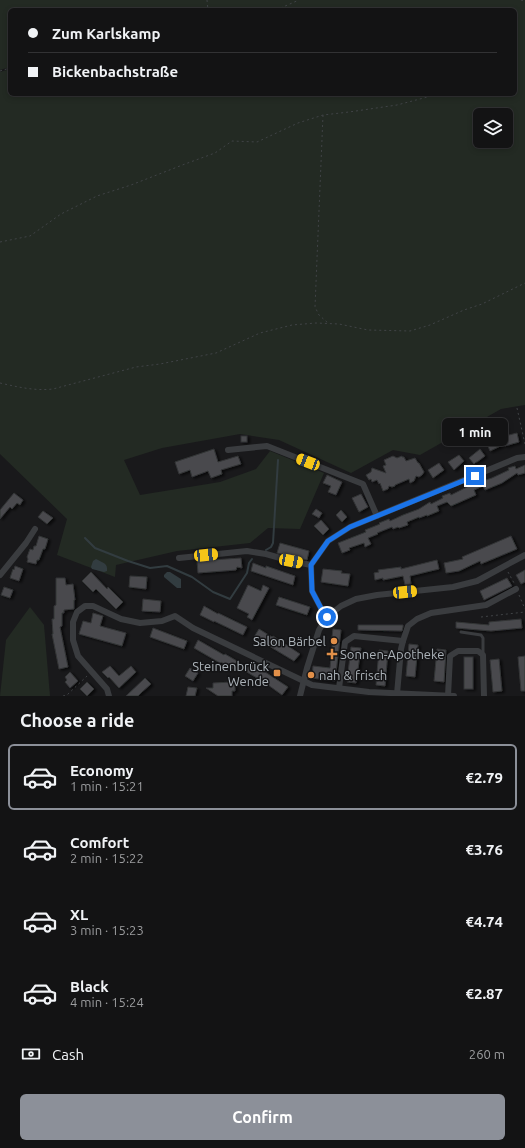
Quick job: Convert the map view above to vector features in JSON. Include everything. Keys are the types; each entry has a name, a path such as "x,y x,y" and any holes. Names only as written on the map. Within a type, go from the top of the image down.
{"street":[{"path":"228,450 267,446 363,484 377,516"},
{"path":"327,617 312,591 311,565 328,541 350,527 517,458 525,457"},
{"path":"0,575 26,543 35,529"},
{"path":"179,558 247,551 311,565"},
{"path":"300,696 319,630 327,617 341,606 356,600 377,595 453,587 477,581 525,555"},
{"path":"397,694 403,640 408,626 417,619 431,613 486,604 516,589"},
{"path":"109,696 107,689 78,656 73,640 73,622 77,612 85,606 94,606 121,619 140,623 162,621 175,616 193,628 312,685 397,694 454,696"},
{"path":"339,688 345,642 354,636 403,640"},
{"path":"448,696 450,656 458,651 478,651 483,655 484,696"}],"lane":[{"path":"461,632 481,635 483,638 483,655"}],"path":[{"path":"281,8 299,0"},
{"path":"521,0 525,1"},
{"path":"0,242 30,236 61,214 97,196 131,185 215,153 232,141 257,142 298,123 323,115 397,105 432,96"},
{"path":"323,115 315,307 319,315 328,324"},
{"path":"0,383 26,389 53,389 136,367 216,353 260,333 292,325 339,324 368,330 410,331 430,325 482,304 525,283"},
{"path":"517,408 525,444"},
{"path":"481,617 525,612"},
{"path":"63,696 72,691 87,676"}],"shaded area":[{"path":"0,0 525,0 525,405 501,409 420,455 393,450 351,473 279,440 240,434 162,448 124,460 140,495 220,482 256,469 270,451 324,473 300,529 268,528 250,543 177,551 116,565 115,577 57,555 67,519 0,454 0,72 8,70 8,96 517,96 517,8 8,8 8,68 0,70"},
{"path":"96,559 106,565 107,571 104,572 92,569 91,567 93,561"},
{"path":"167,572 170,572 181,579 181,588 177,588 164,577"},
{"path":"30,607 44,625 50,696 0,696 6,640"}],"building":[{"path":"517,433 519,442 505,446 505,444 490,451 487,444 490,442 488,437 496,434 497,438"},
{"path":"241,436 247,436 247,442 241,442"},
{"path":"214,449 218,462 238,456 241,464 221,470 222,474 211,478 208,471 192,477 190,470 179,474 175,462"},
{"path":"480,449 485,456 474,464 469,458"},
{"path":"459,455 464,461 454,470 448,462"},
{"path":"393,456 397,458 402,456 406,461 415,458 424,472 419,477 416,476 414,481 410,483 409,479 395,486 389,486 388,489 383,491 377,480 372,482 366,475 371,472 372,468 386,473 383,466 386,465 384,460"},
{"path":"439,463 444,470 433,478 428,470"},
{"path":"525,465 525,473 518,475 517,473 502,483 485,490 483,486 474,490 476,495 451,506 447,502 437,506 439,511 407,522 408,525 393,529 392,527 377,533 378,534 368,538 371,544 365,547 364,543 349,548 350,550 342,553 338,543 366,532 365,530 380,524 379,523 389,519 390,521 419,509 430,502 431,504 443,498 442,496 450,493 451,495 471,485 492,478 509,470 508,468 515,466 516,469"},
{"path":"327,475 342,482 336,495 328,492 331,486 323,483"},
{"path":"14,493 23,500 20,505 17,503 12,509 10,507 0,519 0,510"},
{"path":"361,494 368,507 359,512 352,498"},
{"path":"316,509 322,513 319,518 312,514"},
{"path":"341,510 347,517 342,522 336,515"},
{"path":"43,511 53,518 47,524 38,517"},
{"path":"321,520 329,529 323,535 314,526"},
{"path":"39,536 48,539 45,549 43,549 36,564 27,562 30,549 33,550 34,546 36,546"},
{"path":"511,536 517,549 481,564 480,561 459,571 446,573 444,563 463,559 462,557"},
{"path":"280,543 309,551 307,560 277,553"},
{"path":"241,558 242,568 237,567 236,570 198,573 197,561"},
{"path":"437,560 439,569 410,576 411,584 405,585 403,576 375,580 374,573 379,572 378,570 401,567 401,569"},
{"path":"253,563 295,576 293,585 251,571"},
{"path":"15,566 23,569 19,581 10,578"},
{"path":"323,569 342,571 341,573 350,574 348,586 321,582"},
{"path":"525,570 525,582 521,584 516,575"},
{"path":"91,572 107,589 108,587 123,602 116,609 96,589 93,592 82,581"},
{"path":"130,576 147,577 146,589 129,587"},
{"path":"56,578 65,578 66,585 73,584 75,600 74,609 64,610 64,613 62,613 62,626 60,627 68,667 59,669 52,634 52,619 54,619 54,606 56,605"},
{"path":"507,578 512,586 484,600 480,591"},
{"path":"248,585 261,591 263,585 269,588 252,620 247,617 249,614 237,608"},
{"path":"4,587 13,590 10,598 1,595"},
{"path":"279,597 310,607 307,615 276,605"},
{"path":"143,599 161,601 160,612 142,611"},
{"path":"204,606 247,627 243,635 200,615"},
{"path":"93,613 103,616 100,626 126,633 122,646 79,634 83,621 91,623"},
{"path":"521,619 522,628 491,631 456,628 456,622 489,625 489,622"},
{"path":"358,625 403,625 403,627 402,631 358,630"},
{"path":"153,628 187,641 184,649 150,637"},
{"path":"259,629 272,637 273,636 300,654 294,661 254,637"},
{"path":"333,629 341,630 335,681 312,678 313,666 330,668"},
{"path":"198,640 237,661 232,669 194,648"},
{"path":"409,644 418,645 415,677 406,676"},
{"path":"351,647 361,648 356,683 347,682"},
{"path":"437,649 446,650 444,682 434,681"},
{"path":"379,650 388,651 385,686 376,685"},
{"path":"525,656 525,691 521,691 518,657"},
{"path":"464,657 473,657 473,689 464,689"},
{"path":"499,659 502,691 493,692 490,660"},
{"path":"250,663 288,687 282,695 257,677 245,671"},
{"path":"110,666 119,676 131,666 136,672 119,688 102,672"},
{"path":"190,668 198,673 193,681 185,676"},
{"path":"70,672 78,681 70,688 65,682 67,680 65,677"},
{"path":"145,678 151,684 138,696 126,696"},
{"path":"87,682 94,689 87,696 80,689"},
{"path":"232,682 232,684 235,684 235,691 232,691 232,696 218,696 206,688 213,688 213,683"},
{"path":"188,687 197,688 195,696 186,696"}],"waterway":[{"path":"266,550 271,547 273,543 278,460"},
{"path":"85,538 95,548 128,561 150,568 167,566 192,577 213,592 230,599 247,573 249,563 252,559"}],"place":[{"name":"Salon Bärbel","path":"334,641"},
{"name":"Sonnen-Apotheke","path":"332,654"},
{"name":"Steinenbrück Wende","path":"277,673"},
{"name":"nah & frisch","path":"311,675"}],"route":[{"path":"327,617 312,591 311,565 328,541 350,527 475,476"}]}
